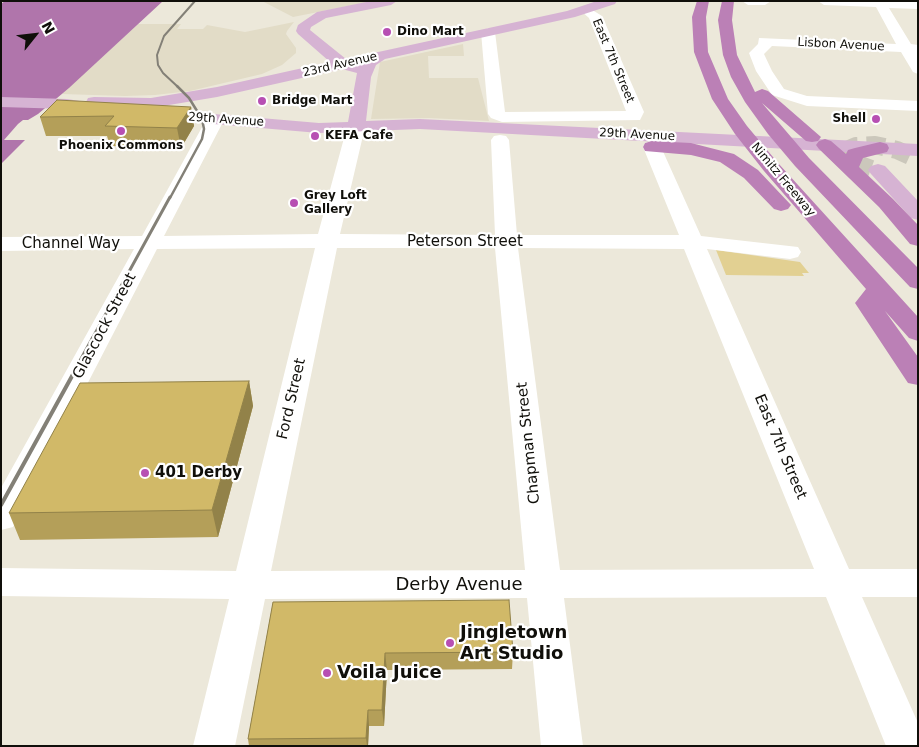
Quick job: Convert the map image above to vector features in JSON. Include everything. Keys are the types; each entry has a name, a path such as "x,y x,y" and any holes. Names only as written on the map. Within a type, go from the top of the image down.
{"highway":[{"name":"Nimitz Freeway","path":"703,1 699,17 701,52 720,99 741,130 856,265 918,333"},
{"name":"Nimitz Freeway","path":"728,1 725,20 726,36 734,65 753,102 774,130 918,282"},
{"path":"686,15 686,43 709,75"},
{"path":"734,65 781,112 849,167 886,203 918,239"},
{"path":"640,141 713,153 740,165 780,204 856,265"},
{"path":"849,167 855,154 880,148"},
{"path":"878,290 867,303 918,378"}],"main road":[{"path":"363,77 358,70 343,64 303,31 305,25 322,15 391,1"},
{"name":"23rd Avenue","path":"67,104 83,102 151,103 217,92 586,10 611,1"},
{"path":"317,19 406,3"},
{"name":"East 7th Street","path":"565,3 586,10"},
{"path":"322,48 353,56 385,54"},
{"path":"256,83 298,66 322,48"},
{"path":"363,77 369,63 385,54"},
{"name":"Ford Street","path":"356,118 363,77"},
{"path":"163,115 176,106 217,92"},
{"path":"1,102 67,104"},
{"name":"29th Avenue","path":"67,104 163,115 211,126 274,123 319,128 356,118 640,141"},
{"name":"29th Avenue","path":"356,118 370,132 500,140 818,141 880,148 913,162"},
{"path":"918,193 908,183 913,162 874,170 896,188 918,214"}],"street":[{"path":"748,1 765,1"},
{"path":"824,1 918,4"},
{"path":"880,2 912,49 918,69"},
{"name":"East 7th Street","path":"488,32 497,114 502,117 634,116 635,112 597,20 593,14 586,10"},
{"name":"Lisbon Avenue","path":"912,49 764,42 765,45 756,53 764,72 778,92 790,98 807,101 918,106"},
{"name":"Ford Street","path":"214,746 356,118"},
{"name":"Glascock Street","path":"1,493 206,138 211,126"},
{"name":"Chapman Street","path":"500,140 506,242 562,746"},
{"name":"East 7th Street","path":"640,141 693,242 907,746"},
{"name":"Peterson Street","path":"145,243 693,242 718,243 790,252"},
{"name":"Glascock Street","path":"1,518 145,243"},
{"name":"Channel Way","path":"1,244 145,243"},
{"name":"Derby Avenue","path":"1,582 251,585 918,583"}],"shaded area":[{"path":"5,1 163,1 69,88 38,114 18,124 4,140 25,140 1,164 1,4"},
{"path":"262,1 374,1 293,17"},
{"path":"294,22 286,34 296,48 296,53 282,65 262,74 190,91 155,95 62,94 138,24 181,24 177,29 203,29 207,25 245,32"},
{"path":"463,44 464,56 428,56 429,78 478,78 489,121 429,118 371,119 380,62"},
{"path":"716,250 800,262 809,273 802,273 804,276 726,275"}],"building":[{"path":"57,100 191,107 177,128 105,126 114,116 40,117"},
{"name":"401 Derby","path":"249,381 212,510 9,513 80,383"},
{"name":"Voila Juice","path":"509,600 513,652 385,653 382,710 368,710 366,738 248,739 273,602"}],"tunnel":[{"path":"871,169 855,163 849,158 846,153 849,149 856,146 875,145 897,150 910,156"}],"railway":[{"path":"178,87 163,73 158,65 157,55 164,36 195,1"},
{"path":"170,198 202,139 204,129 202,119 189,98 178,87"},
{"path":"92,339 170,197"},
{"path":"1,505 93,338"}],"place":[{"name":"Dino Mart","path":"387,32"},
{"name":"Bridge Mart","path":"262,101"},
{"name":"Shell","path":"876,119"},
{"name":"Phoenix Commons","path":"121,131"},
{"name":"KEFA Cafe","path":"315,136"},
{"name":"Grey Loft Gallery","path":"294,203"},
{"name":"401 Derby","path":"145,473"},
{"name":"Jingletown Art Studio","path":"450,643"},
{"name":"Voila Juice","path":"327,673"}]}
